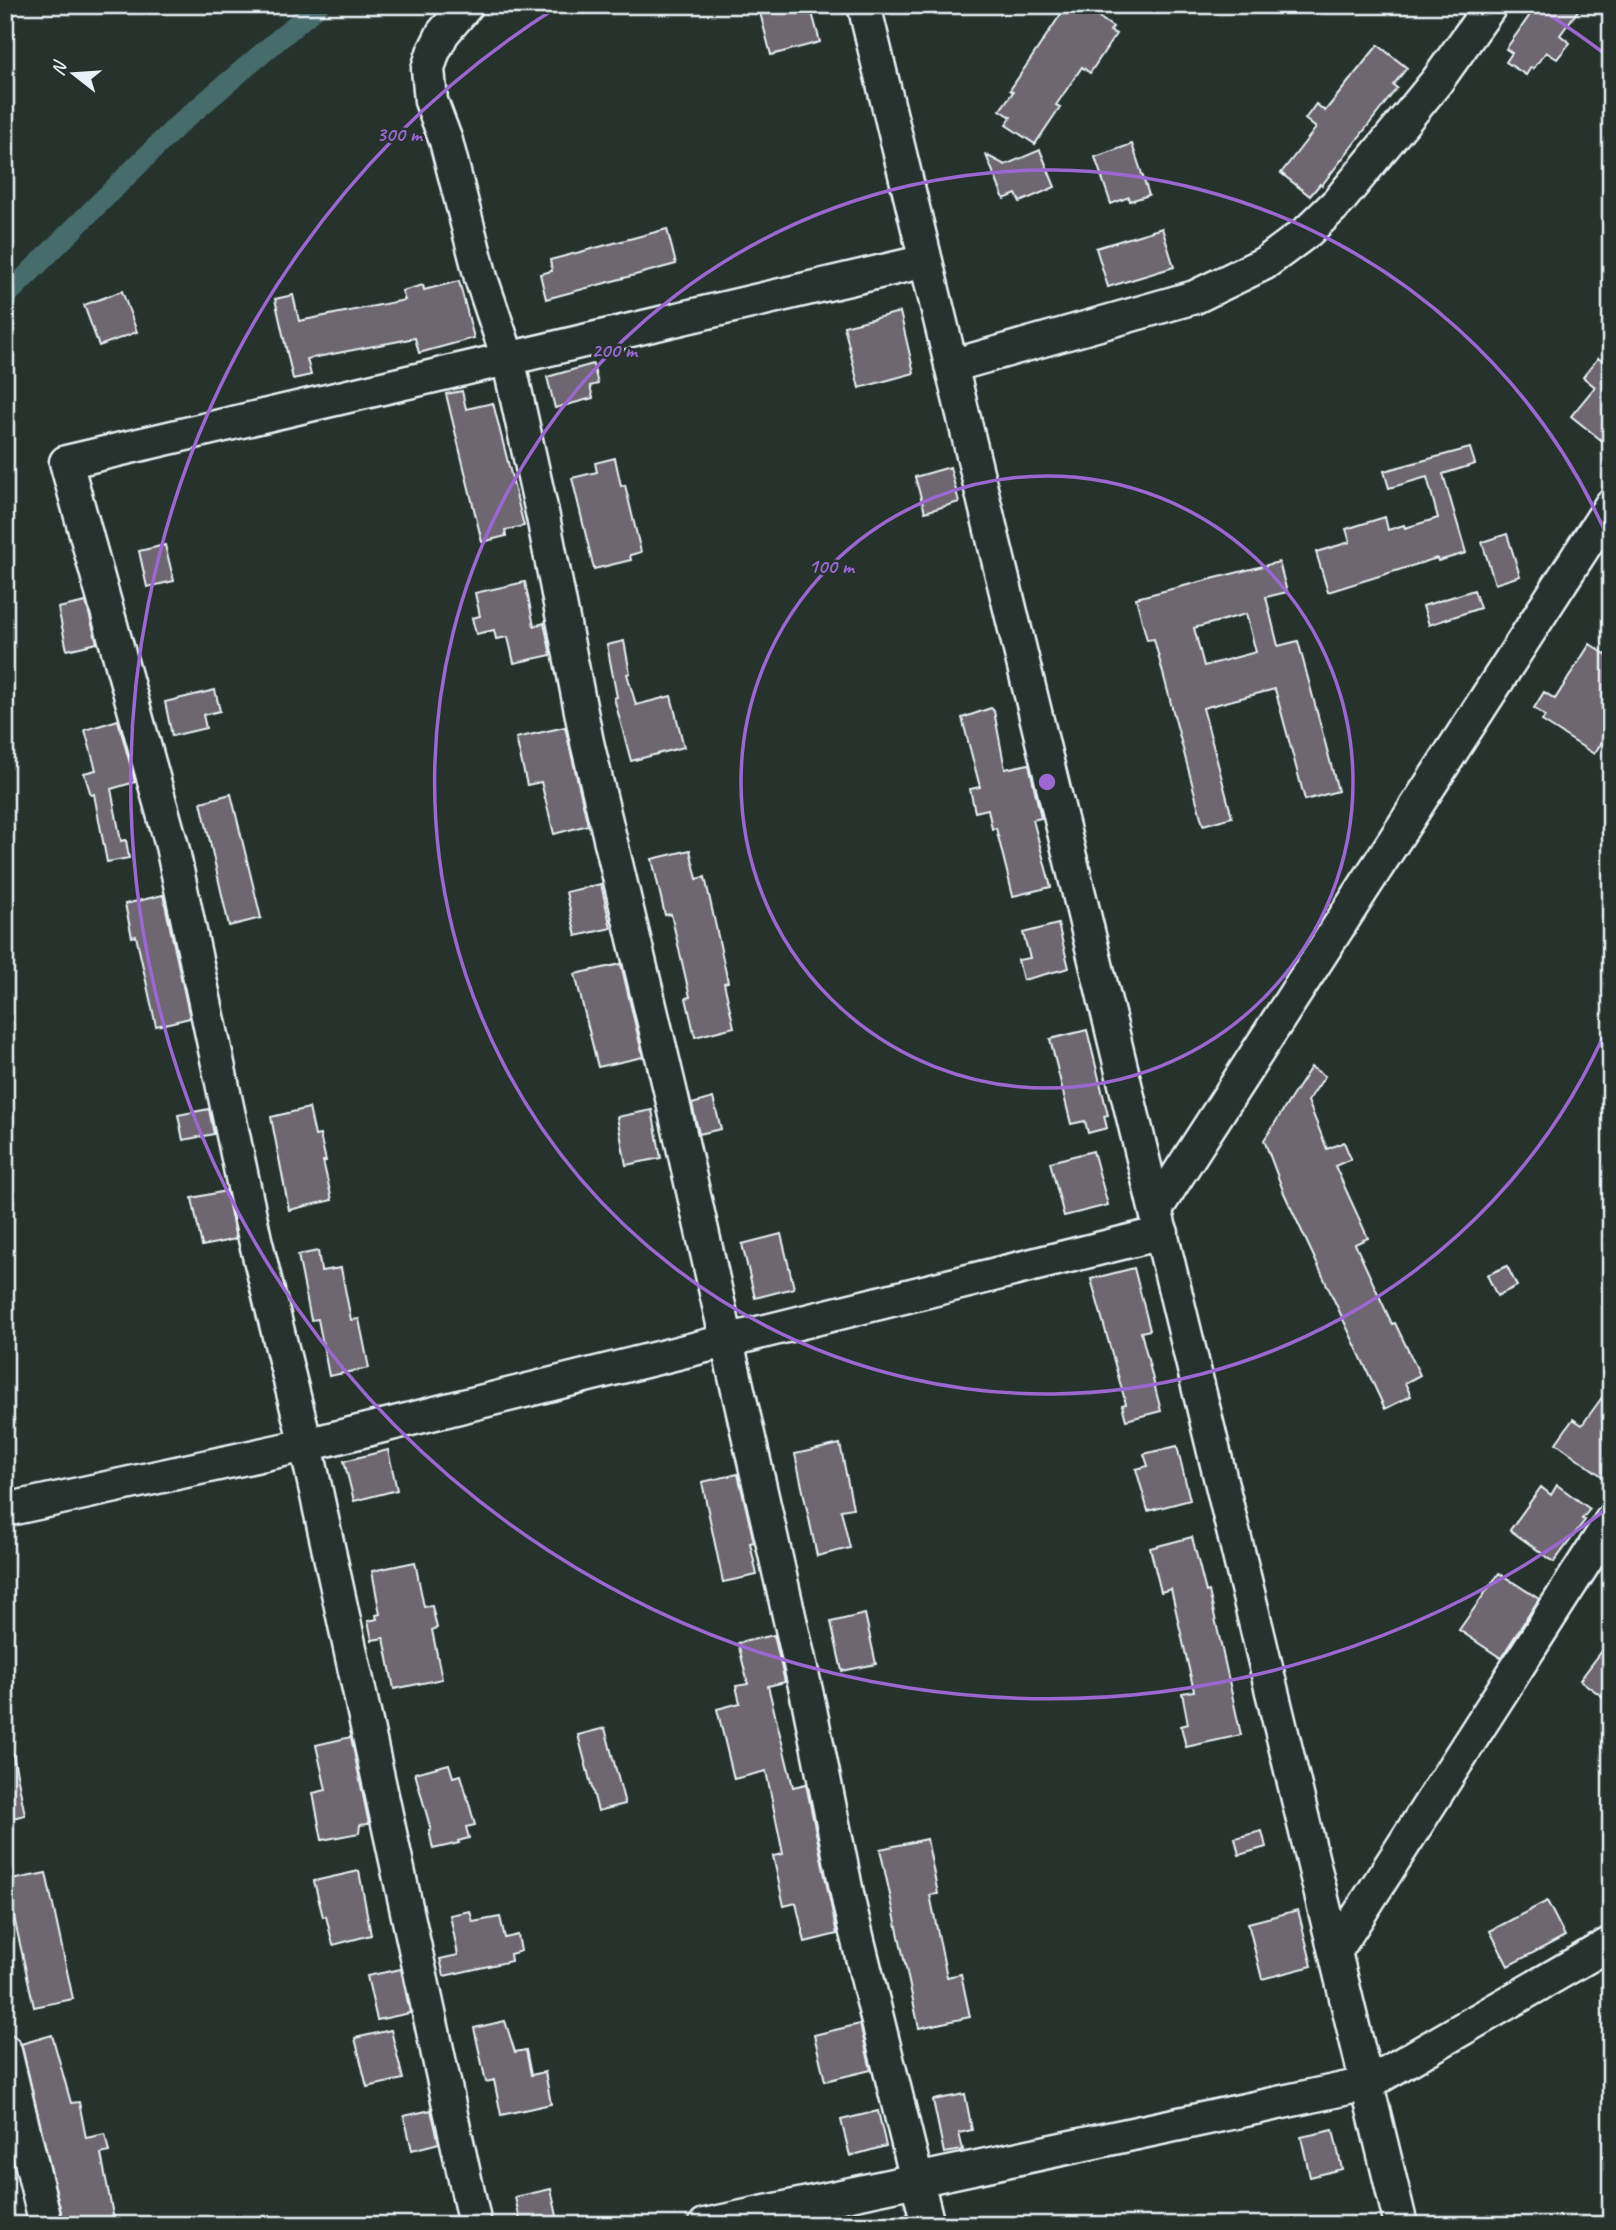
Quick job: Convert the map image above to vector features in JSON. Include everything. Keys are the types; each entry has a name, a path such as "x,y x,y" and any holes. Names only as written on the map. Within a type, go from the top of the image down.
{"street":[{"path":"467,5 443,33 433,53 428,69 431,101 446,141 481,278 508,358 543,517 587,742 672,1098 809,1704 850,1908 928,2225"},
{"path":"864,5 1401,2225"},
{"path":"951,366 1195,297 1265,263 1308,231 1338,202 1437,81 1491,5"},
{"path":"475,2225 306,1445 255,1238 172,846 66,462 926,261"},
{"path":"5,1510 306,1445 725,1340 1159,1221 1611,505"},
{"path":"1335,1952 1611,1521"},
{"path":"705,2225 1367,2084 1611,1943"},
{"path":"5,2051 46,2225"}],"building":[{"path":"758,5 810,5 820,42 771,55"},
{"path":"1067,5 1081,5 1113,27 1110,31 1116,34 1090,73 1082,67 1056,105 1060,107 1035,144 1006,125 1011,117 1000,110 1013,92 1010,90"},
{"path":"1537,5 1582,5 1560,35 1570,43 1557,59 1546,52 1526,75 1506,62 1512,53 1506,49"},
{"path":"1378,45 1407,68 1393,85 1397,88 1322,185 1310,196 1281,173 1316,128 1305,119 1316,104 1325,111"},
{"path":"1132,144 1149,195 1130,201 1129,197 1111,204 1095,157"},
{"path":"1040,150 1055,187 1020,202 1016,194 1004,199 986,155 1005,165"},
{"path":"1162,228 1174,267 1108,287 1096,248"},
{"path":"667,229 676,264 546,299 540,274 552,271 550,260"},
{"path":"459,281 474,338 419,353 415,338 307,359 311,375 293,379 275,299 293,295 299,321 405,300 402,291 423,285 424,290"},
{"path":"122,291 137,332 99,346 84,305"},
{"path":"900,312 914,373 859,388 844,326"},
{"path":"1598,358 1611,367 1611,448 1571,416 1595,387 1583,377"},
{"path":"593,364 598,384 590,386 593,398 555,408 547,377"},
{"path":"462,391 466,409 493,403 524,526 505,530 506,536 482,542 446,394"},
{"path":"1470,448 1475,464 1443,474 1466,553 1438,561 1437,558 1328,592 1316,552 1350,542 1346,529 1385,517 1388,530 1438,518 1427,477 1389,488 1384,471"},
{"path":"615,458 621,486 625,485 641,552 630,555 631,560 594,569 572,478 597,472 595,463"},
{"path":"950,467 959,502 925,512 915,477"},
{"path":"1507,534 1520,576 1495,584 1482,542"},
{"path":"165,545 174,581 147,587 139,551"},
{"path":"1279,562 1287,592 1266,597 1278,646 1298,641 1338,791 1305,800 1275,689 1203,708 1232,817 1203,825 1154,639 1147,640 1136,598","holes":["1246,614 1256,652 1204,666 1194,628"]},
{"path":"525,582 534,626 544,623 551,655 514,663 508,637 496,639 494,630 476,634 472,618 480,616 475,593"},
{"path":"1474,590 1480,608 1429,625 1423,606"},
{"path":"86,602 97,643 67,650 58,608"},
{"path":"624,641 630,673 627,674 636,705 671,696 684,747 631,761 614,698 617,697 607,645"},
{"path":"1590,644 1611,658 1611,717 1602,731 1607,735 1594,754 1542,721 1545,716 1534,708 1544,692 1555,699"},
{"path":"215,690 220,711 203,715 206,728 172,736 165,702"},
{"path":"991,708 994,711 1005,769 1029,764 1041,818 1033,820 1051,887 1013,896 996,828 992,829 988,809 975,812 970,789 980,787 962,718"},
{"path":"118,720 135,782 111,789 121,841 126,840 129,858 107,862 94,794 91,795 84,773 96,770 85,730"},
{"path":"565,727 588,825 554,834 541,782 527,785 516,738"},
{"path":"231,794 261,918 229,926 201,802"},
{"path":"690,850 697,879 705,877 728,982 724,983 734,1027 695,1037 686,998 690,997 671,914 665,915 652,859"},
{"path":"601,884 611,928 576,936 566,892"},
{"path":"163,895 190,1018 156,1026 136,936 132,937 125,904"},
{"path":"1058,924 1069,968 1023,980 1018,960 1030,958 1023,933"},
{"path":"621,964 643,1057 598,1067 575,974"},
{"path":"1087,1030 1108,1115 1104,1116 1107,1128 1088,1133 1085,1121 1071,1124 1050,1039"},
{"path":"1311,1067 1325,1076 1308,1101 1327,1149 1344,1142 1351,1159 1335,1166 1368,1238 1355,1244 1392,1324 1395,1323 1420,1375 1405,1383 1411,1396 1385,1409 1284,1193 1264,1140"},
{"path":"713,1098 721,1129 699,1134 692,1104"},
{"path":"309,1108 315,1136 320,1135 332,1200 289,1210 271,1117"},
{"path":"209,1109 214,1134 183,1140 178,1115"},
{"path":"652,1110 661,1158 626,1165 617,1117"},
{"path":"1093,1151 1108,1205 1064,1216 1050,1162"},
{"path":"226,1191 236,1239 202,1246 192,1198"},
{"path":"781,1234 794,1288 755,1298 742,1244"},
{"path":"318,1251 321,1271 341,1268 351,1320 359,1319 369,1368 329,1376 318,1319 311,1320 298,1255"},
{"path":"1507,1266 1517,1286 1497,1296 1487,1275"},
{"path":"1134,1268 1150,1330 1141,1332 1161,1411 1126,1420 1122,1405 1126,1404 1091,1279"},
{"path":"1611,1385 1611,1467 1603,1477 1556,1443 1573,1419 1582,1425"},
{"path":"840,1444 853,1508 841,1510 850,1548 817,1556 795,1454"},
{"path":"1177,1446 1190,1500 1148,1511 1136,1469 1148,1466 1144,1454"},
{"path":"388,1450 397,1490 354,1501 344,1461"},
{"path":"738,1474 754,1542 750,1543 757,1575 723,1582 702,1482"},
{"path":"1557,1485 1590,1509 1554,1562 1510,1530 1541,1487 1551,1495"},
{"path":"1192,1537 1206,1592 1209,1591 1241,1735 1186,1747 1181,1726 1188,1724 1182,1693 1194,1691 1171,1589 1161,1592 1150,1548"},
{"path":"415,1562 424,1607 432,1606 437,1628 432,1630 442,1679 394,1689 384,1638 372,1640 368,1621 377,1619 376,1615 380,1614 372,1571"},
{"path":"1499,1573 1539,1599 1501,1658 1459,1630"},
{"path":"865,1614 876,1664 842,1671 831,1622"},
{"path":"774,1635 785,1682 768,1686 793,1787 806,1784 837,1934 805,1942 796,1903 784,1906 773,1856 783,1854 766,1771 734,1779 717,1709 740,1703 736,1686 748,1684 738,1643"},
{"path":"1611,1639 1611,1703 1580,1680"},
{"path":"605,1728 625,1804 598,1811 578,1735"},
{"path":"351,1737 369,1824 360,1825 359,1833 322,1840 313,1793 326,1790 316,1745"},
{"path":"13,1754 25,1815 5,1820 5,1755"},
{"path":"449,1764 453,1777 461,1775 475,1825 466,1827 469,1838 433,1849 431,1830 415,1773"},
{"path":"1262,1831 1266,1847 1239,1855 1235,1838"},
{"path":"927,1839 938,1894 930,1895 947,1977 961,1974 970,2017 919,2028 880,1849"},
{"path":"359,1871 371,1935 333,1945 314,1881"},
{"path":"46,1873 73,1999 34,2007 6,1881"},
{"path":"1547,1901 1565,1936 1508,1966 1490,1931"},
{"path":"1298,1910 1312,1966 1262,1979 1248,1923"},
{"path":"470,1911 473,1922 500,1917 505,1938 518,1935 521,1951 510,1954 511,1961 444,1976 440,1959 458,1955 450,1915"},
{"path":"401,1969 410,2013 377,2020 367,1976"},
{"path":"505,2021 515,2052 526,2050 531,2075 545,2072 551,2104 501,2115 494,2080 486,2082 474,2028"},
{"path":"860,2024 871,2070 825,2081 814,2035"},
{"path":"391,2030 403,2079 367,2087 355,2038"},
{"path":"52,2035 71,2103 79,2102 86,2138 105,2134 109,2152 101,2154 115,2225 64,2225 21,2044"},
{"path":"965,2094 972,2130 959,2133 963,2150 944,2153 933,2100"},
{"path":"431,2110 439,2143 412,2150 404,2116"},
{"path":"878,2111 886,2146 850,2156 841,2120"},
{"path":"1333,2130 1342,2169 1310,2177 1301,2137"},
{"path":"551,2189 559,2225 521,2225 515,2197"}],"waterway":[{"path":"5,297 178,125 319,5"}]}
